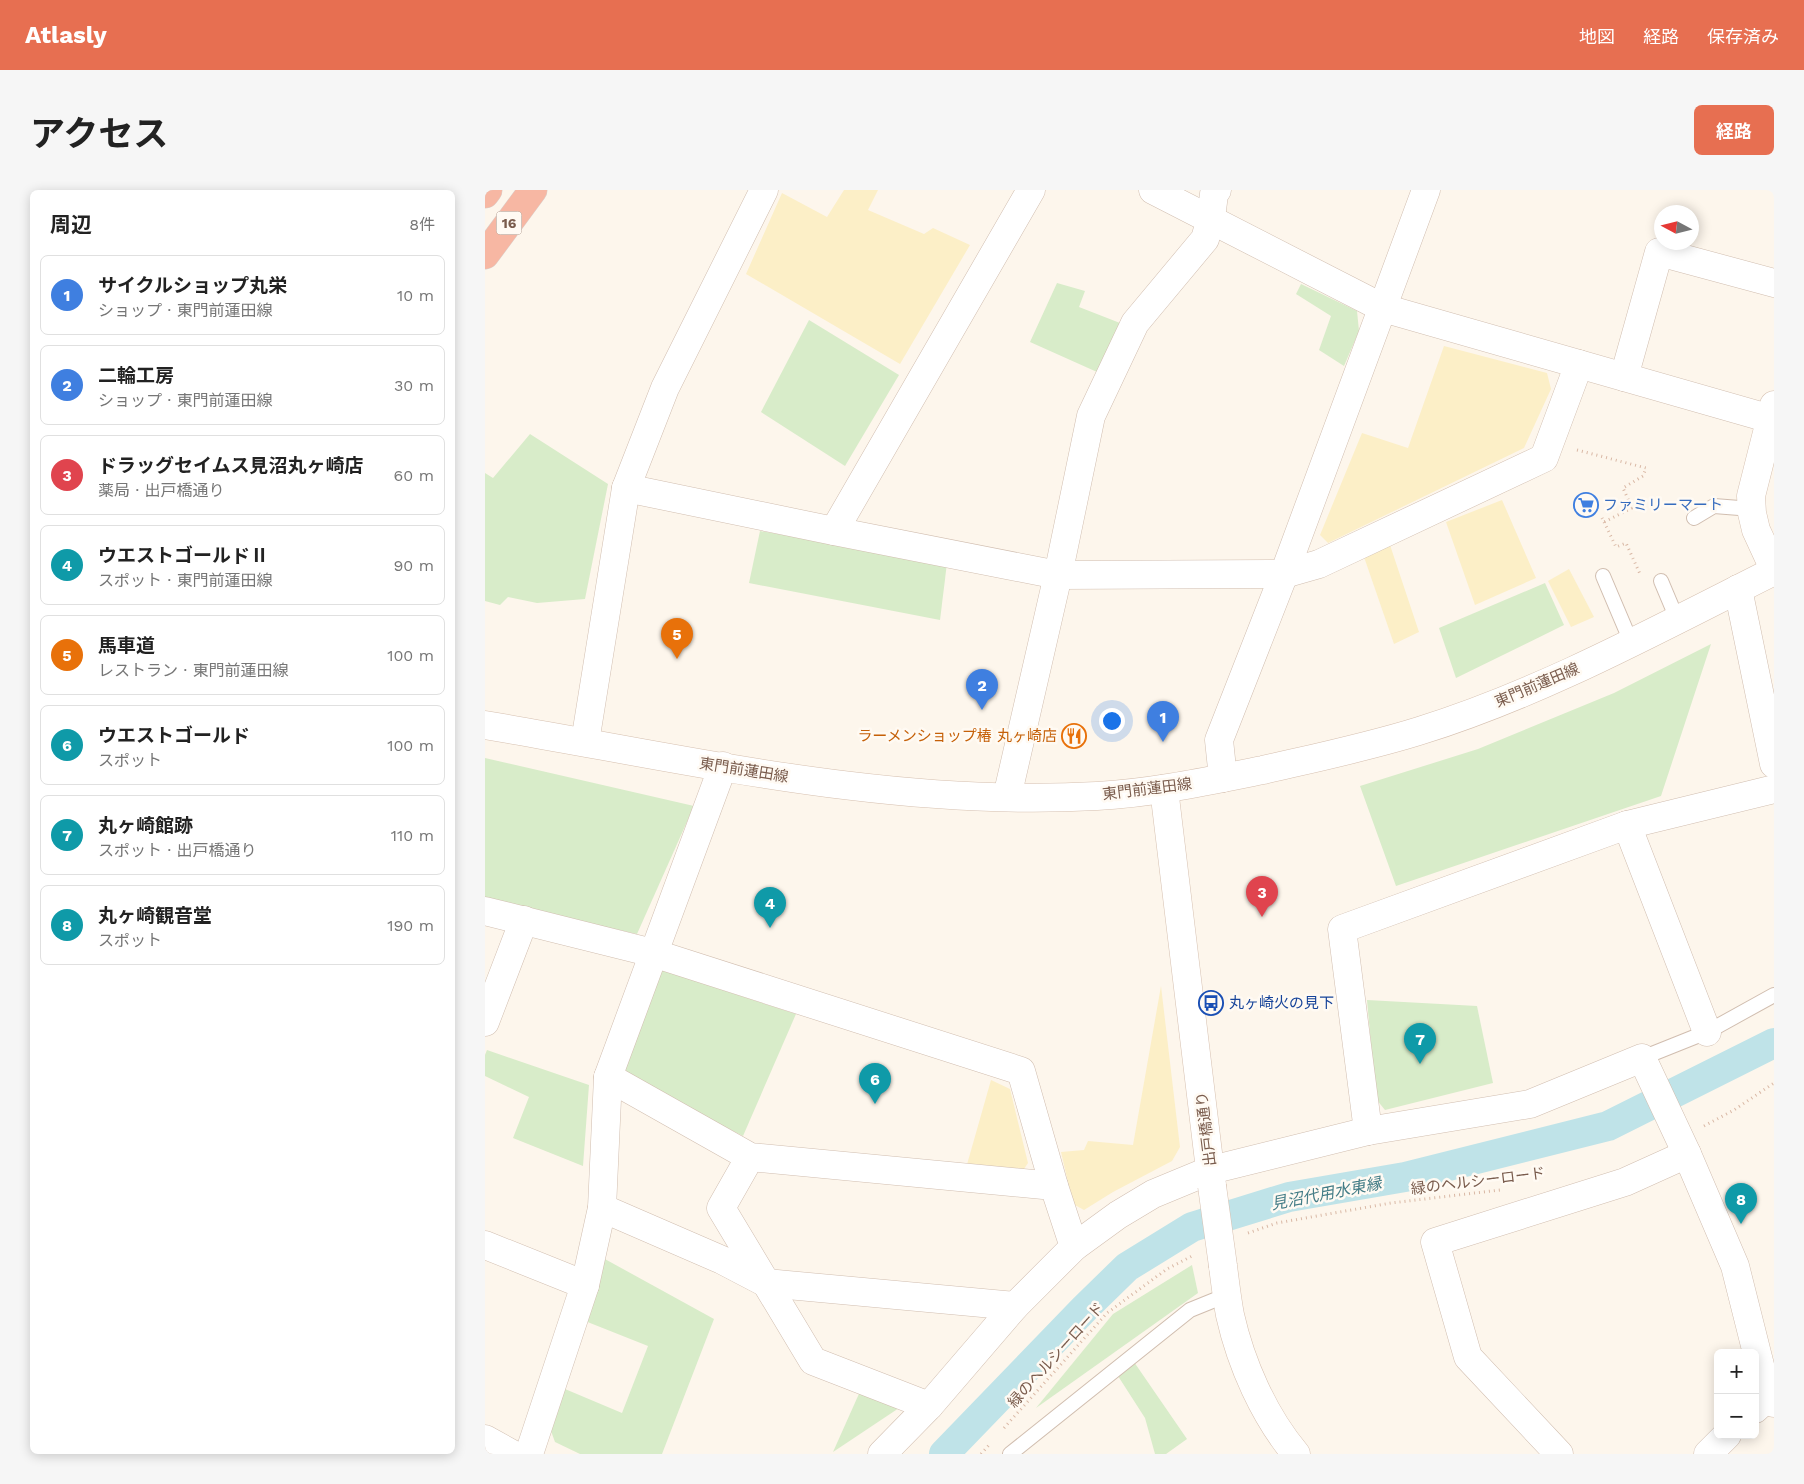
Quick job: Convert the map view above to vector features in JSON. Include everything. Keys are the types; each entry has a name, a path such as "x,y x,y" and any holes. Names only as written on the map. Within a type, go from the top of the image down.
{"highway":[{"name":"16","path":"485,194 488,190"},
{"name":"16","path":"485,255 533,190"}],"street":[{"path":"585,742 626,488 665,388 764,190"},
{"path":"834,531 1031,190"},
{"path":"1153,190 1211,218 1383,308 1624,377 1772,412"},
{"path":"1007,797 1058,575 1091,416 1135,324 1205,239 1211,218 1214,194 1217,190"},
{"path":"1223,778 1219,740 1284,574 1426,190"},
{"path":"1624,377 1659,252 1774,283"},
{"path":"626,488 1058,575 1284,574 1319,564 1544,458 1579,364"},
{"name":"東門前蓮田線","path":"485,724 833,784 915,792 1007,797 1097,796 1164,789 1323,756 1420,730 1519,693 1579,668 1774,570 1756,530 1751,496 1772,412"},
{"path":"1738,589 1774,764"},
{"path":"529,1454 585,1285 602,1208 608,1077 723,766"},
{"name":"出戸橋通り","path":"1164,789 1223,1266 1235,1336 1251,1380 1268,1413 1286,1443 1296,1454"},
{"path":"1369,1131 1342,929 1627,824 1774,789"},
{"path":"1627,824 1707,1032"},
{"path":"485,911 653,952 1021,1071 1054,1186 1074,1247"},
{"path":"485,1022 524,920"},
{"path":"882,1454 929,1406 1015,1306 1074,1247 1118,1215 1153,1194 1369,1131 1530,1104 1645,1064 1687,1128 1687,1154 1735,1266 1766,1403"},
{"path":"608,1077 750,1157 1054,1186"},
{"path":"1559,1454 1468,1357 1435,1242 1625,1182 1687,1154"},
{"path":"750,1157 721,1208 813,1361 929,1406"},
{"path":"602,1208 722,1260 766,1283 1015,1306"},
{"path":"485,1245 585,1285"},
{"path":"485,1439 513,1454"},
{"path":"1708,1454 1723,1439"}],"lane":[{"path":"1694,518 1714,506 1752,509"},
{"path":"1603,576 1631,642"},
{"path":"1661,581 1677,619"},
{"path":"1645,1064 1774,995"},
{"path":"1010,1454 1190,1310 1227,1295"}],"path":[{"path":"1550,443 1646,468 1643,476 1623,488 1632,508 1603,520 1616,547 1627,544 1641,576"},
{"path":"1687,1128 1734,1110 1774,1083"},
{"name":"緑のヘルシーロード","path":"1239,1235 1277,1223 1391,1203 1508,1189"},
{"name":"緑のヘルシーロード","path":"1000,1433 1107,1313 1167,1269 1197,1254"},
{"path":"981,1454 993,1440"}],"green space":[{"path":"1057,283 1085,291 1079,307 1120,323 1097,372 1030,342"},
{"path":"1301,284 1357,311 1359,331 1344,366 1319,350 1331,316 1296,294"},
{"path":"809,320 899,375 845,466 761,412"},
{"path":"530,434 608,484 585,599 537,603 508,597 500,605 485,601 485,473 493,478"},
{"path":"760,531 947,563 940,620 749,583"},
{"path":"1545,583 1564,625 1456,678 1439,628"},
{"path":"1711,644 1661,796 1396,886 1360,786 1478,749 1614,693"},
{"path":"485,758 694,806 637,934 485,900"},
{"path":"661,970 796,1014 743,1136 626,1077 622,1064"},
{"path":"1367,1000 1477,1006 1493,1083 1385,1110 1376,1099"},
{"path":"487,1050 589,1085 583,1166 513,1138 529,1097 485,1076 485,1055"},
{"path":"603,1258 714,1319 662,1454 580,1454 555,1442 551,1431 565,1389 622,1413 648,1346 585,1321"},
{"path":"1192,1265 1198,1293 1036,1408 1113,1314"},
{"path":"1134,1362 1187,1439 1166,1454 1155,1454 1145,1418 1118,1376"},
{"path":"862,1387 899,1408 833,1452"}],"sand":[{"path":"844,190 878,190 868,210 924,234 933,228 970,245 900,364 746,274 782,193 827,217"},
{"path":"1444,346 1547,373 1551,389 1524,448 1328,543 1320,535 1362,433 1408,448"},
{"path":"1502,500 1536,578 1475,605 1446,522"},
{"path":"1390,545 1419,632 1394,644 1364,557"},
{"path":"1569,569 1594,617 1571,627 1548,581"},
{"path":"1161,986 1180,1147 1172,1161 1113,1192 1084,1210 1073,1204 1061,1152 1084,1150 1088,1141 1133,1145"},
{"path":"991,1080 1010,1089 1028,1163 1022,1172 966,1168"}],"waterway":[{"name":"見沼代用水東縁","path":"944,1454 1127,1267 1192,1227 1289,1197 1405,1177 1608,1126 1774,1043"}],"place":[{"name":"ファミリーマート","path":"1586,505"},
{"name":"馬車道","path":"677,659"},
{"name":"二輪工房","path":"982,710"},
{"name":"ラーメンショップ椿 丸ヶ崎店","path":"1074,736"},
{"name":"サイクルショップ丸栄","path":"1163,742"},
{"name":"ドラッグセイムス見沼丸ヶ崎店","path":"1262,917"},
{"name":"ウエストゴールドⅡ","path":"770,928"},
{"name":"丸ヶ崎火の見下","path":"1211,1003"},
{"name":"丸ヶ崎館跡","path":"1420,1064"},
{"name":"ウエストゴールド","path":"875,1104"},
{"name":"丸ヶ崎観音堂","path":"1741,1224"}]}
